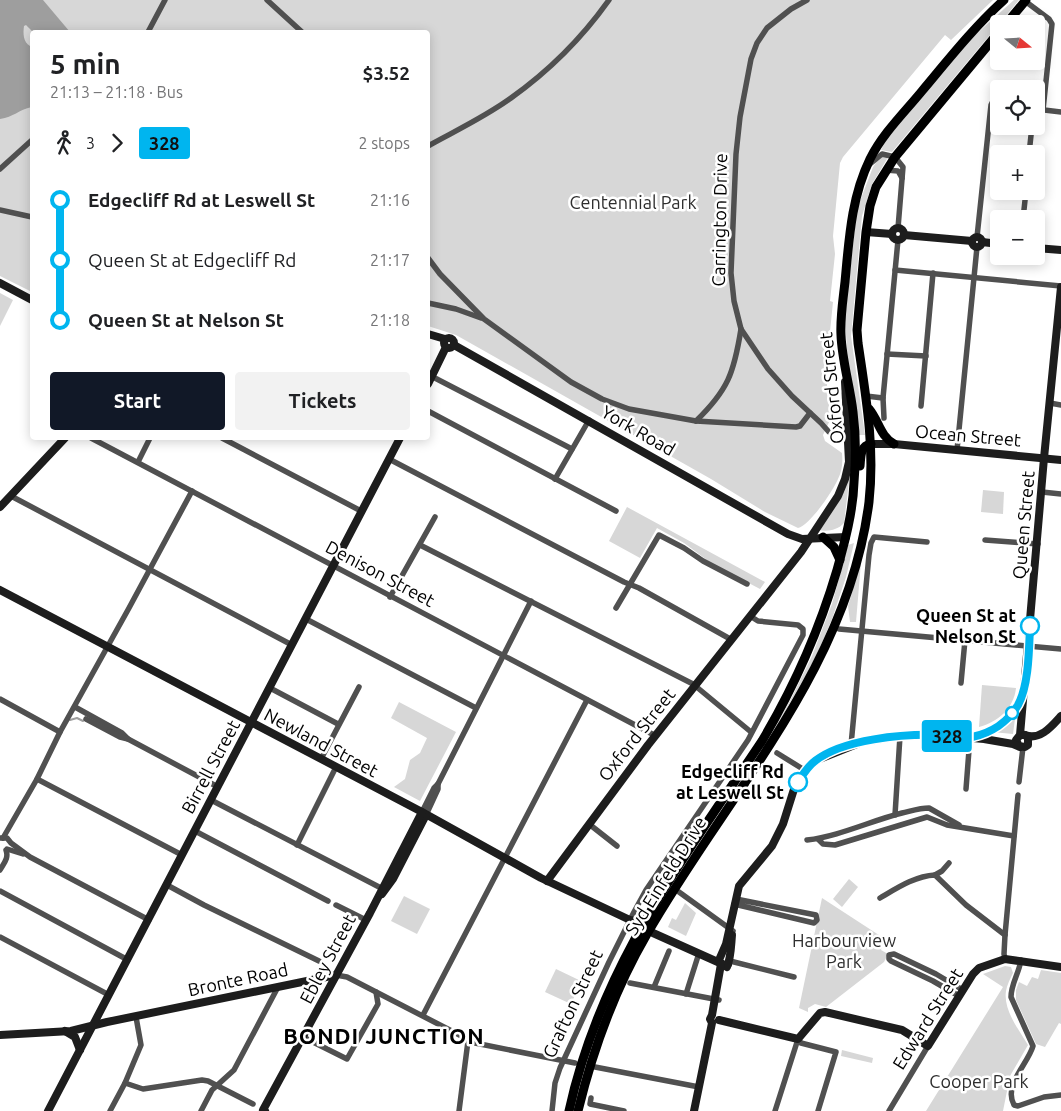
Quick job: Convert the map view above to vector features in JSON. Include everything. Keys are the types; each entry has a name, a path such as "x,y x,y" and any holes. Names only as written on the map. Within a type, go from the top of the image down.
{"main road":[{"path":"1014,15 1026,0"},
{"name":"Oxford Street","path":"846,537 854,482 855,447 853,413 841,334 851,218 857,194 866,170 882,138 972,32 1001,2"},
{"name":"Oxford Street","path":"868,503 872,444 857,330 866,232 873,196 895,157 990,43"},
{"path":"868,408 875,416 884,436 894,444"},
{"path":"854,482 860,471 862,450 864,447 872,444"},
{"path":"846,537 857,535 868,503"},
{"name":"Syd Einfeld Drive","path":"569,1111 585,1050 608,989 638,932 780,731 813,672 834,624 853,571 864,532 868,503"},
{"path":"823,537 834,547 840,560"},
{"name":"Syd Einfeld Drive","path":"578,1111 594,1053 617,993 673,883 762,741 790,692 817,632 846,537"}],"street":[{"path":"149,30 166,0"},
{"path":"267,0 300,30"},
{"path":"430,145 494,109 530,83 563,55 586,30 609,0"},
{"name":"Carrington Drive","path":"807,0 777,20 762,34 749,68 736,154 730,269 734,301 741,329 768,369 829,432"},
{"path":"1026,0 1049,19 1052,24 1044,80"},
{"path":"1045,111 1061,112"},
{"path":"957,450 990,115"},
{"path":"0,169 30,142"},
{"path":"866,170 880,154 895,157 903,167 884,398 884,418"},
{"path":"886,170 898,171 902,178"},
{"path":"0,210 30,217"},
{"path":"866,232 990,243"},
{"path":"1045,249 1061,250"},
{"path":"430,261 440,274 484,319 571,382 602,399 629,409 696,421 796,427 800,426 810,413"},
{"path":"895,270 1061,287"},
{"path":"921,406 933,273"},
{"path":"0,283 30,299"},
{"name":"Queen Street","path":"1021,736 1044,458 1050,404 1058,358 1061,287"},
{"path":"430,303 456,309 484,319"},
{"path":"696,421 712,406 730,377 736,361 741,329"},
{"name":"York Road","path":"430,335 589,420 788,534 800,538 810,538"},
{"path":"448,344 431,376 572,449"},
{"path":"888,354 926,356"},
{"name":"Oxford Street","path":"547,880 656,736 801,552 840,493 847,472 849,447 844,360"},
{"path":"866,396 884,398"},
{"path":"1050,404 1061,405"},
{"path":"430,412 616,511"},
{"path":"555,479 589,420"},
{"path":"0,507 63,440"},
{"name":"Denison Street","path":"95,440 656,736"},
{"path":"138,462 149,440"},
{"path":"226,440 361,511"},
{"name":"Birrell Street","path":"48,1111 399,440"},
{"name":"Ocean Street","path":"872,444 894,444 1061,460"},
{"path":"389,459 630,584 732,640"},
{"path":"149,920 30,857 8,839 1,838 37,779 60,732 192,492"},
{"path":"1042,492 1061,494"},
{"path":"11,496 292,645"},
{"path":"390,597 435,517"},
{"path":"616,608 660,535 680,545 703,561 747,584"},
{"path":"810,538 846,537"},
{"path":"851,746 870,550 874,537 927,542"},
{"path":"985,540 1038,544"},
{"path":"420,544 695,686 751,732"},
{"name":"Newland Street","path":"0,590 424,813 504,858 634,922"},
{"name":"Ebley Street","path":"264,1111 376,901 381,888 438,789 438,784 531,601"},
{"name":"Grafton Street","path":"552,1111 555,1083 564,1060 656,876 748,740 804,632 796,624 758,621 750,616"},
{"path":"306,619 476,708"},
{"path":"840,629 1061,649"},
{"path":"961,683 965,640"},
{"path":"320,759 358,687"},
{"path":"970,737 984,733 1007,719 1017,706 1024,687"},
{"path":"270,688 338,724"},
{"path":"0,699 60,732"},
{"path":"423,1015 587,700"},
{"path":"75,707 122,733 128,739"},
{"path":"984,738 1034,736 1047,731 1061,716"},
{"path":"86,719 120,737 128,739 218,788"},
{"path":"694,1111 715,1018 724,960 739,886 772,846 783,824 795,786 812,764 821,757 862,742 900,736 937,735 984,738 1024,746 1049,732 1061,720"},
{"path":"895,815 900,736"},
{"path":"1019,782 1024,746 1029,740 1021,736"},
{"path":"966,789 970,737"},
{"path":"777,753 806,771"},
{"path":"297,844 336,767"},
{"path":"37,779 182,855"},
{"path":"1018,795 1005,935 1005,959 1061,967"},
{"path":"211,800 381,888"},
{"path":"807,840 818,839 895,815 929,808 961,826"},
{"name":"Ebley Street","path":"376,901 393,879 424,813"},
{"path":"818,839 824,844 834,846 927,817 947,825 1014,836"},
{"path":"589,824 617,846"},
{"path":"195,831 328,901"},
{"path":"4,849 11,843"},
{"path":"4,849 30,857"},
{"path":"0,870 7,858 4,849"},
{"path":"880,898 904,884 929,875 936,875 949,863"},
{"path":"936,875 966,905 1005,935"},
{"path":"656,876 673,883 731,930"},
{"path":"167,885 319,961"},
{"path":"0,891 128,960"},
{"path":"737,902 816,915 817,920 814,923 737,902"},
{"path":"336,905 366,920"},
{"path":"724,960 654,931 699,953 724,960 794,977"},
{"path":"0,937 109,995"},
{"path":"654,987 669,951"},
{"path":"686,994 699,953"},
{"path":"894,954 936,974 961,993 891,961 888,959 889,956 894,954"},
{"name":"Edward Street","path":"889,1111 972,974 980,968 1005,959"},
{"path":"1021,960 1018,975 1011,988 1011,997 1032,1046 1030,1054 1015,1081 1012,1090 1012,1102 1018,1106 1061,1095"},
{"path":"336,975 345,976 423,1015 468,1041 575,1062"},
{"name":"Bronte Road","path":"0,1035 65,1031 336,975"},
{"path":"630,983 717,1000"},
{"path":"201,1111 212,1090 234,1070 278,987"},
{"path":"303,1037 347,1059 378,1004 376,992"},
{"path":"775,1111 798,1039 820,1013 825,1012 902,1030 928,1046"},
{"path":"110,1111 125,1083 141,1045 136,1017"},
{"path":"715,1018 798,1039 801,1043 836,1052 818,1111"},
{"path":"65,1031 75,1036 80,1050"},
{"path":"459,1111 468,1041"},
{"path":"595,1067 699,1087"},
{"path":"125,1083 143,1090 202,1080 217,1085 254,1104"},
{"path":"591,1098 590,1104 624,1111"}],"green space":[{"name":"Centennial Park","path":"0,0 993,0 951,40 945,35 840,163 833,236 835,254 830,301 833,302 827,361 827,393 831,418 823,435 825,441 842,453 842,467 838,479 826,499 809,521 798,528 765,512 711,479 456,335 430,327 430,30 30,30 30,291 0,276"},
{"path":"1014,0 1019,0 1006,15 997,15"},
{"path":"990,22 990,35 892,152 881,150 887,138 965,44"},
{"path":"880,157 887,157 887,159 872,184 862,216 851,336 865,435 858,435 848,364 845,319 857,209 873,167"},
{"path":"0,293 13,300 0,326"},
{"path":"850,474 844,523 832,530 819,530"},
{"path":"983,490 1004,492 1003,514 981,512"},
{"path":"627,507 765,582 760,589 711,563 684,543 657,528 640,558 609,541"},
{"path":"854,543 846,577 821,645 809,670 768,741 812,656 832,604 848,545"},
{"path":"861,562 856,622 850,622 848,606"},
{"path":"982,685 1016,688 1012,702 1004,713 993,722 979,727"},
{"path":"399,702 456,732 420,801 394,787 405,779 410,760 420,753 427,738 391,718"},
{"path":"1016,711 1013,734 992,732 1004,724"},
{"path":"849,879 858,887 842,907 833,899"},
{"path":"404,896 430,909 417,934 391,921"},
{"name":"Harbourview Park","path":"822,898 885,939 881,950 888,954 884,962 826,1007 815,1004 808,1008 808,1012 799,1008"},
{"path":"685,903 696,913 686,936 668,927 672,918 676,920"},
{"name":"Cooper Park","path":"1005,966 1011,967 1013,973 1006,991 1009,1012 1028,1045 1010,1076 1003,1111 926,1111 1003,987 983,974"},
{"path":"556,969 581,981 571,1004 545,992"},
{"path":"1041,970 1061,973 1061,1024 1059,1023 1045,1047 1036,1044 1016,1000 1016,990 1019,982 1027,986 1032,977 1038,979"},
{"path":"842,1050 873,1058 872,1063 841,1056"}],"shaded area":[{"path":"0,0 43,0 68,30 31,30 26,25 24,26 25,40 30,46 30,108 0,119"}],"waterway":[{"path":"70,720 77,718 83,721"}],"bus line":[{"name":"328","path":"798,782 812,764 821,757 862,742 900,736 937,735 970,737 984,733 1002,724 1021,699 1024,687 1030,626"}],"place":[{"name":"Queen St at Nelson St","path":"1030,626"},
{"name":"Edgecliff Rd at Leswell St","path":"798,782"}],"district":[{"name":"BONDI JUNCTION","path":"384,1036"}]}
